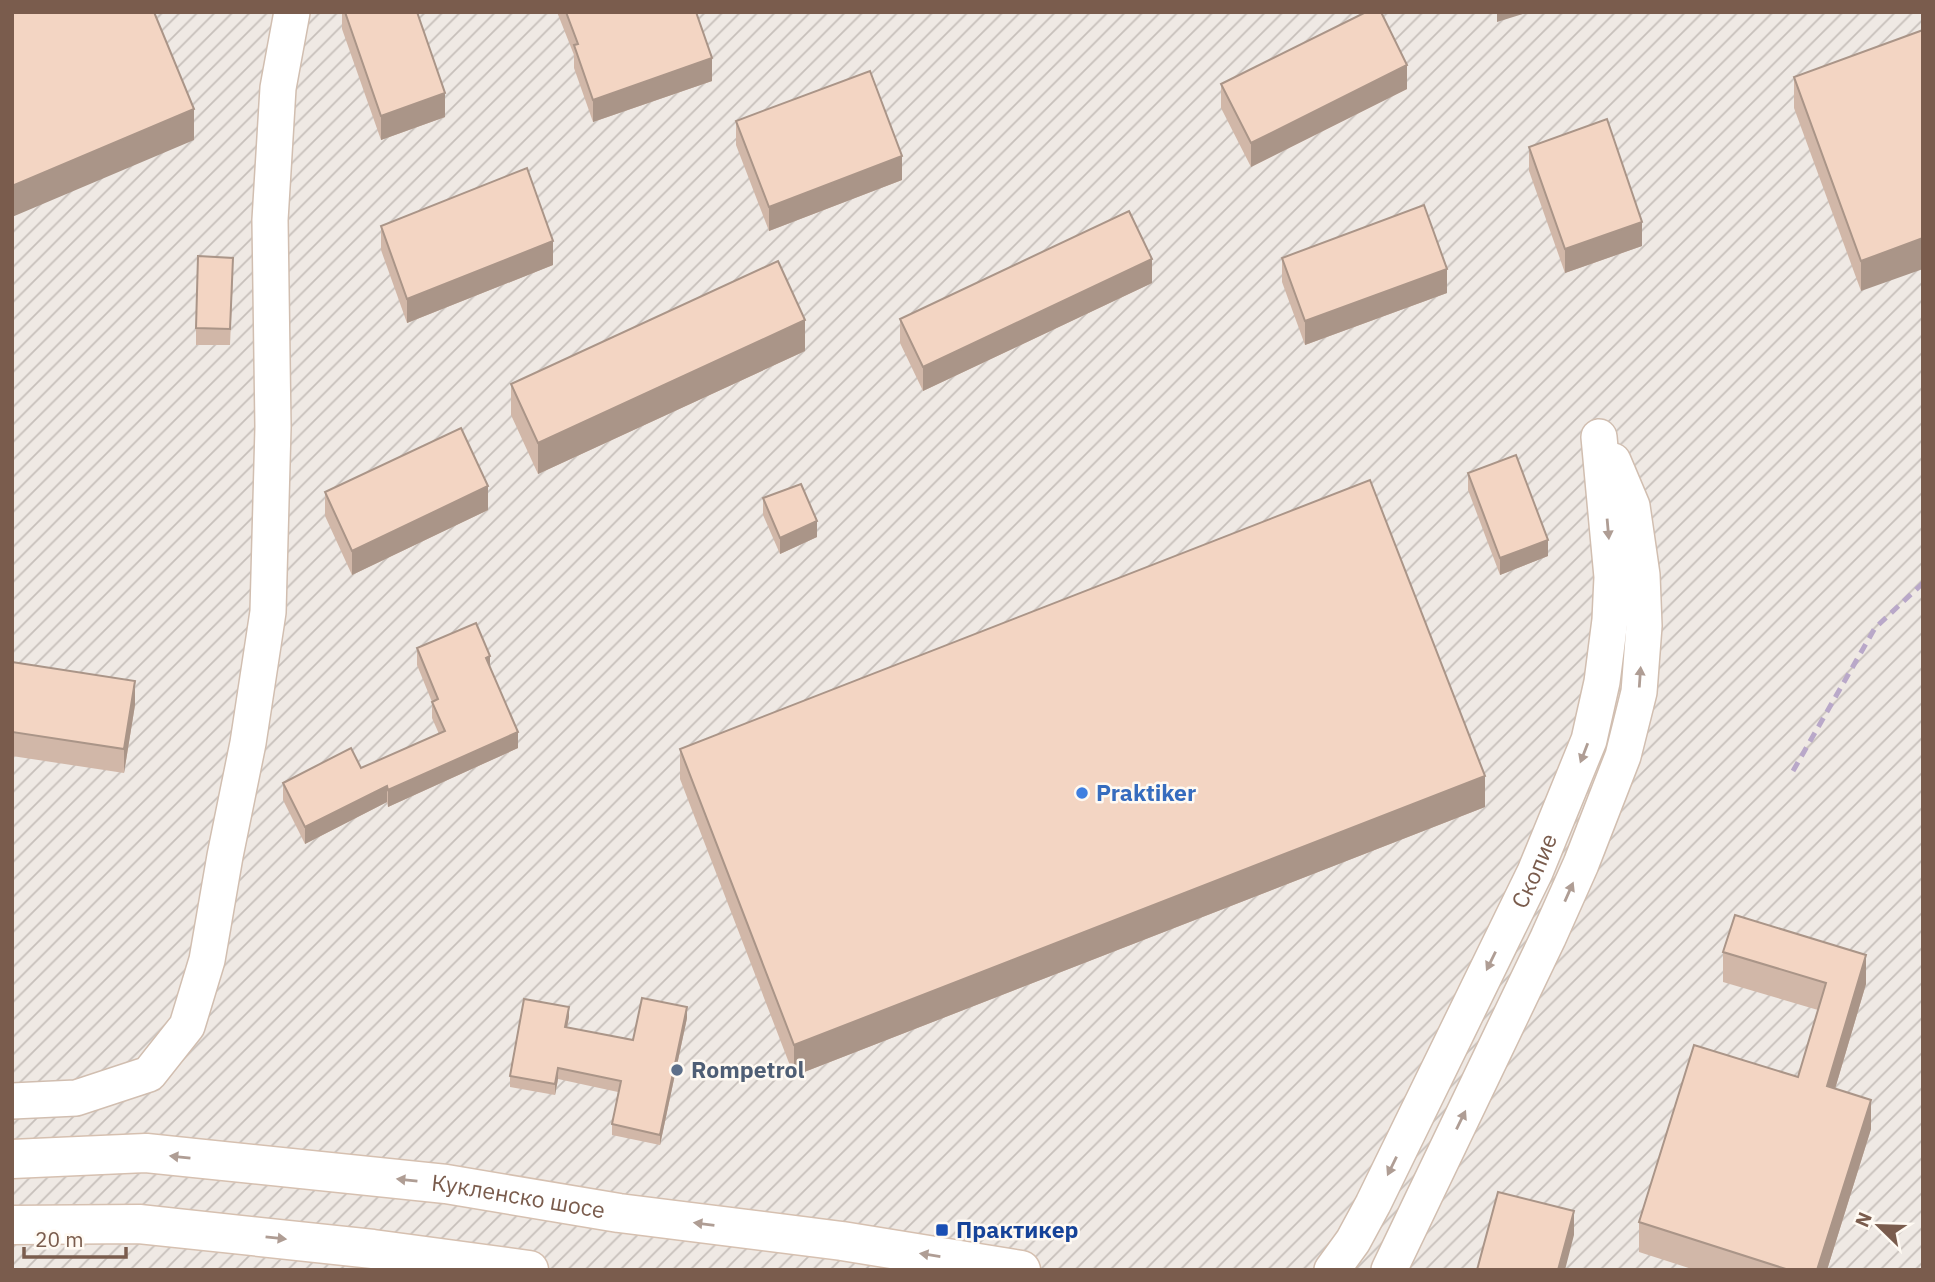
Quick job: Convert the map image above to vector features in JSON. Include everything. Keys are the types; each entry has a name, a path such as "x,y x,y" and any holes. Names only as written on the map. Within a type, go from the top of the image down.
{"main road":[{"name":"Кукленско шосе","path":"12,1159 146,1153 446,1184 619,1213 842,1241 1021,1270"},
{"path":"12,1226 139,1224 373,1249 529,1270"}],"street":[{"path":"12,1101 76,1098 149,1074 187,1026 207,960 248,743 268,612 273,427 270,220 278,88 292,12"},
{"name":"Скопие","path":"1332,1270 1353,1241 1373,1204 1535,872 1589,740 1602,682 1611,620 1612,577 1599,437 1617,467 1632,506 1642,575 1644,626 1639,692 1623,757 1581,864 1548,937"},
{"path":"1389,1270 1548,937 1513,916"}],"shaded area":[{"path":"12,12 1923,12 1923,1270 12,1270"}],"building":[{"path":"12,12 154,12 194,109 12,186"},
{"path":"345,12 417,12 445,93 381,116"},
{"path":"566,12 696,12 712,58 593,100"},
{"path":"1366,12 1381,12 1407,65 1251,143 1221,84"},
{"path":"1923,30 1923,238 1861,261 1794,77"},
{"path":"870,71 902,156 769,207 736,121"},
{"path":"1607,119 1642,222 1565,249 1529,147"},
{"path":"527,168 553,241 407,299 381,226"},
{"path":"1424,205 1447,269 1305,321 1282,258"},
{"path":"1129,211 1152,259 923,367 900,319"},
{"path":"198,256 233,258 230,329 196,328"},
{"path":"778,261 805,320 538,443 511,384"},
{"path":"461,428 488,486 352,551 325,492"},
{"path":"1516,455 1548,540 1500,558 1468,473"},
{"name":"Praktiker","path":"1370,480 1485,776 794,1045 680,749"},
{"path":"801,484 817,521 780,538 763,498"},
{"path":"476,623 490,656 486,658 518,732 388,790 387,786 305,827 283,783 351,748 361,768 445,731 432,702 438,699 417,648"},
{"path":"12,662 135,681 124,749 12,732"},
{"path":"1735,915 1866,955 1827,1086 1871,1100 1817,1270 1789,1270 1639,1222 1694,1045 1798,1077 1826,983 1723,952"},
{"path":"642,998 687,1007 660,1135 612,1124 621,1081 558,1068 555,1084 510,1076 524,999 569,1007 565,1027 633,1040"},
{"path":"1498,1192 1574,1211 1558,1270 1477,1270"}],"railway":[{"path":"1793,771 1875,628 1923,583"}],"place":[{"name":"Praktiker","path":"1082,793"},
{"name":"Rompetrol","path":"677,1070"},
{"name":"Практикер","path":"942,1230"}]}
